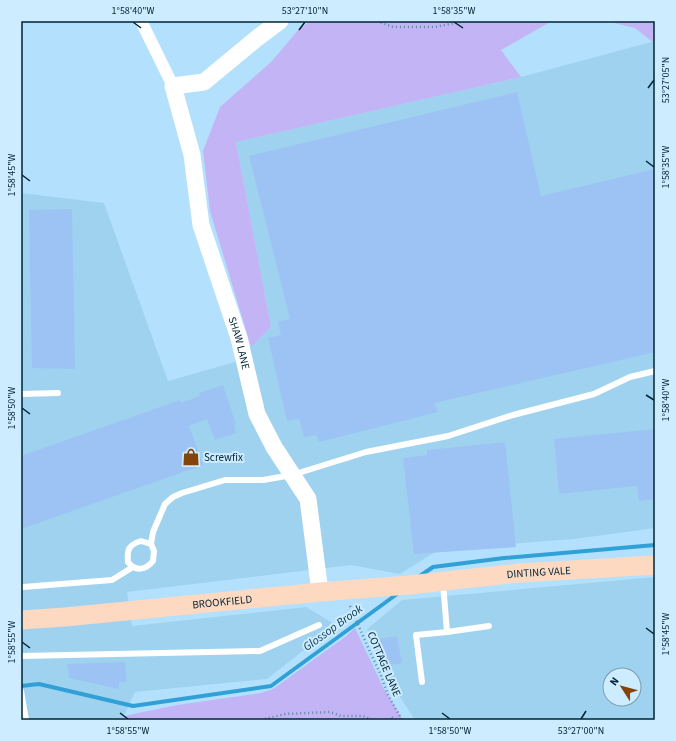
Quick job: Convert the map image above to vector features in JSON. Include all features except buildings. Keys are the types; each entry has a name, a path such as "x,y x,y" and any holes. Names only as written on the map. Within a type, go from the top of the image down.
{"main road":[{"name":"DINTING VALE","path":"416,584 519,573 655,566"},
{"name":"BROOKFIELD","path":"21,620 416,584"}],"street":[{"path":"141,21 173,86 204,82 280,21"},
{"name":"SHAW LANE","path":"173,86 192,155 201,225 239,338 257,414 274,447 308,499 320,592"}],"lane":[{"path":"150,544 152,532 165,504 173,497 225,480 263,480 292,475 366,452 448,436 513,415 594,394 630,377 655,371"},
{"path":"21,394 58,393"},
{"path":"141,540 150,544 154,551 153,561 146,568 141,569 133,567 128,562 128,552 131,546 141,540"},
{"path":"24,587 112,580 133,567"},
{"path":"443,581 447,632"},
{"path":"21,656 260,651 319,624"},
{"path":"422,682 416,635 489,626"},
{"path":"21,692 26,720"}],"path":[{"path":"377,21 393,27 435,27 466,21"},
{"name":"COTTAGE LANE","path":"354,614 380,672 388,694 402,720"},
{"path":"261,720 285,714 330,712 341,716 363,716 373,720"},
{"path":"390,720 391,717 396,720"}],"shaded area":[{"path":"311,21 552,21 501,50 521,77 236,142 271,327 251,347 210,211 203,151 220,107 272,61 299,29"},
{"path":"606,21 655,21 655,44 635,28"},
{"path":"655,41 655,528 574,539 440,549 400,574 351,565 127,592 132,626 306,607 336,625 267,679 135,692 124,716 124,720 21,720 21,193 104,203 168,381 235,362 271,327 236,142 521,77"},
{"path":"655,577 655,720 415,720 387,677 367,629 402,600"},
{"path":"355,628 383,687 403,720 124,720 124,716 177,705 261,693 273,689 345,637"}],"waterway":[{"name":"Glossop Brook","path":"420,576 433,567 504,558 655,545"},
{"name":"Glossop Brook","path":"21,686 39,684 133,706 271,686 397,594"}],"place":[{"name":"Screwfix","path":"191,457"}]}
